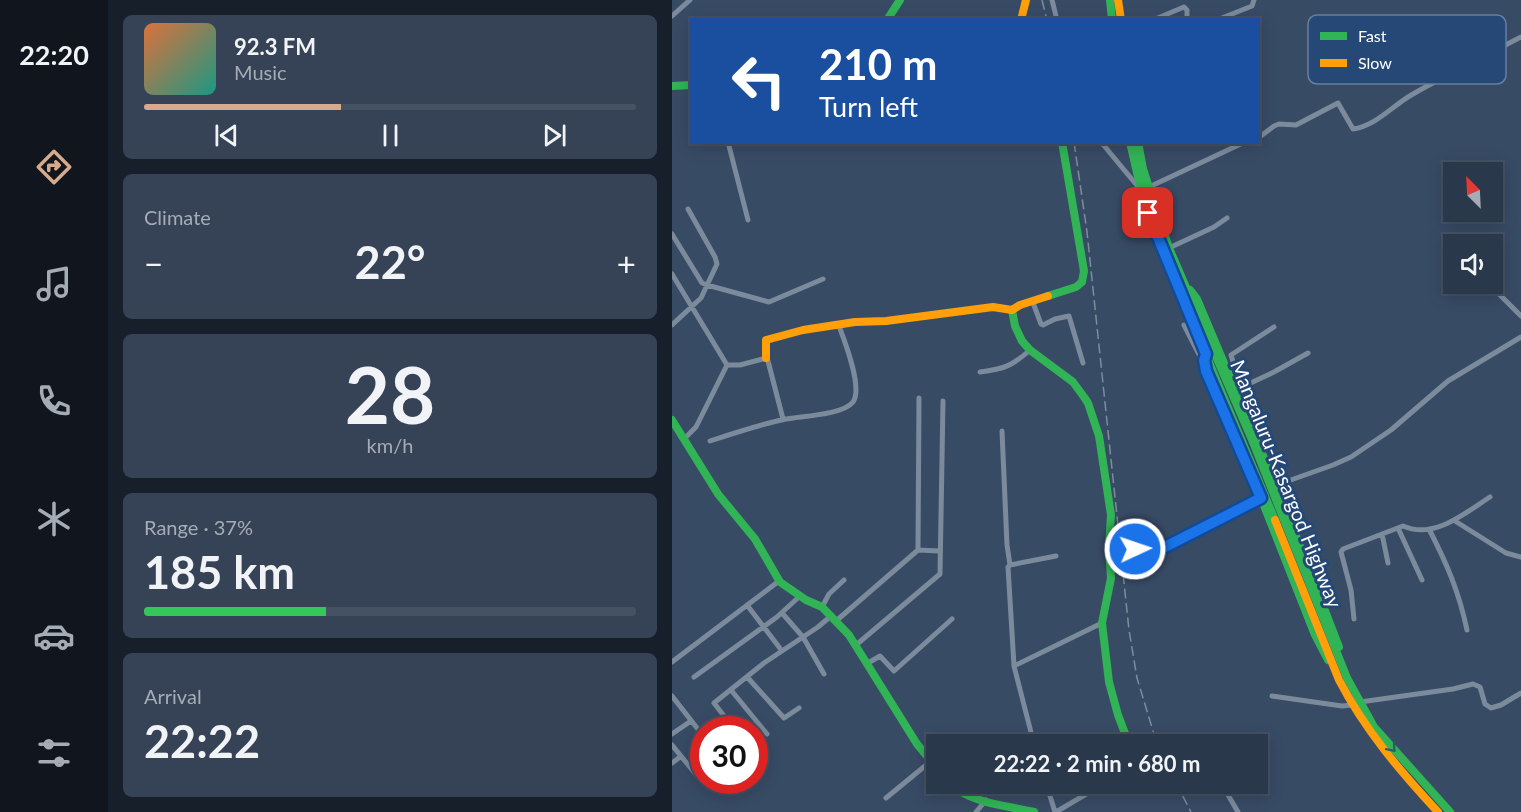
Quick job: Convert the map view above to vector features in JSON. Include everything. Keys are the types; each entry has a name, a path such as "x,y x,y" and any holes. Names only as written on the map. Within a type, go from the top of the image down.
{"main road":[{"path":"888,18 900,0"},
{"path":"1022,18 1026,0"},
{"path":"1110,0 1112,18"},
{"path":"1118,0 1121,18"},
{"path":"672,86 690,85"},
{"path":"766,357 766,340 803,330 993,307 1012,310 1032,300 1076,286 1084,277 1062,144"},
{"name":"Mangaluru-Kasargod Highway","path":"1131,144 1160,246 1266,491"},
{"name":"Mangaluru-Kasargod Highway","path":"1138,144 1145,189 1338,667 1374,740 1438,812"},
{"path":"1182,279 1197,299 1238,388 1266,491"},
{"path":"1012,310 1015,326 1022,341 1030,350 1062,373 1080,390 1089,403 1098,436 1110,515 1111,578 1102,623 1109,682 1125,734"},
{"path":"1206,354 1204,365 1331,623 1341,653 1338,667"},
{"path":"672,420 718,494 755,539 779,581 800,596 822,607 856,645 926,755"},
{"name":"Mangaluru-Kasargod Highway","path":"1356,704 1450,812"},
{"path":"964,794 1032,812"}],"street":[{"path":"672,16 690,0"},
{"path":"1052,0 1056,18"},
{"path":"1222,18 1252,6 1254,0"},
{"path":"1157,18 1182,7 1187,10 1187,18"},
{"path":"1506,45 1521,37"},
{"path":"1260,136 1274,126 1296,124 1338,103 1353,129 1364,127 1431,84"},
{"path":"729,144 748,220"},
{"path":"1103,144 1145,189 1241,144"},
{"path":"672,325 701,298 717,264 688,209"},
{"path":"1169,248 1214,227 1227,218"},
{"path":"672,234 702,283 708,285 769,302 823,279"},
{"path":"672,274 727,365"},
{"path":"1500,294 1521,316"},
{"path":"1032,300 1043,325 1069,316 1083,363"},
{"path":"1184,325 1204,365"},
{"path":"710,441 783,419 806,417 851,405 856,392 850,354 839,326"},
{"path":"1274,327 1231,355 1238,388 1308,353"},
{"path":"1135,549 1161,549 1266,491 1334,465 1351,456 1391,430 1448,381 1521,338"},
{"path":"980,372 1006,368 1030,350"},
{"path":"727,365 740,365 766,357 783,419"},
{"path":"684,440 696,428 727,365"},
{"path":"918,550 920,398"},
{"path":"856,645 940,573 943,401"},
{"path":"1002,431 1007,545 1010,565 1008,567 1010,624 1014,666 1031,734"},
{"path":"1354,620 1351,590 1341,552 1343,549 1403,526 1414,531 1429,530 1455,520 1490,497"},
{"path":"1455,520 1506,553 1521,557"},
{"path":"1398,528 1422,580"},
{"path":"1429,530 1450,570 1462,604 1467,630"},
{"path":"1382,534 1388,562"},
{"path":"723,716 714,704 782,651 833,618 918,550 939,551"},
{"path":"1010,565 1056,556"},
{"path":"822,607 829,594 844,580"},
{"path":"672,662 779,581"},
{"path":"694,677 782,613 800,596"},
{"path":"747,605 782,651"},
{"path":"782,613 803,637 824,674"},
{"path":"868,663 880,656 894,671 951,619"},
{"path":"1014,666 1102,623"},
{"path":"748,678 784,718 799,708"},
{"path":"1272,696 1342,706 1473,684 1480,687 1485,704 1491,708 1521,693"},
{"path":"731,690 752,716"},
{"path":"672,696 690,720"},
{"path":"672,733 690,722"},
{"path":"672,745 690,768"},
{"path":"672,763 681,757"},
{"path":"886,798 926,769"},
{"path":"1049,794 1055,812 1086,794"},
{"path":"1227,794 1238,812"},
{"path":"976,812 986,800"}],"railway":[{"path":"1042,0 1046,18"},
{"path":"1074,144 1087,232 1129,630 1137,678 1154,734"},
{"path":"1182,794 1191,812"}],"traffic: fast":[{"path":"888,18 900,0"},
{"path":"1110,0 1112,18"},
{"path":"672,86 690,85"},
{"path":"1048,296 1076,287 1082,282 1084,271 1062,144"},
{"path":"1130,144 1138,177 1160,245 1275,520"},
{"path":"1138,144 1143,169 1169,248 1253,442 1347,678 1374,727 1450,812"},
{"path":"1190,290 1197,299 1288,515 1339,647"},
{"path":"1012,310 1015,326 1022,341 1030,350 1073,382 1084,397 1099,436 1111,515 1109,548 1111,578 1102,623 1109,682 1125,734"},
{"path":"1206,354 1204,365 1206,371 1261,498 1315,635 1328,660"},
{"path":"672,420 718,494 755,539 780,582 806,600 822,607 849,635 926,755"},
{"path":"966,794 978,800 1034,812"}],"traffic: slow":[{"path":"1022,18 1026,0"},
{"path":"1118,0 1121,18"},
{"path":"766,358 766,340 803,330 993,307 1012,310 1048,296"},
{"path":"1275,520 1339,680 1349,698 1384,749 1438,812"}],"route":[{"path":"1135,549 1161,549 1261,498 1206,371 1204,365 1206,354 1148,213"}]}
